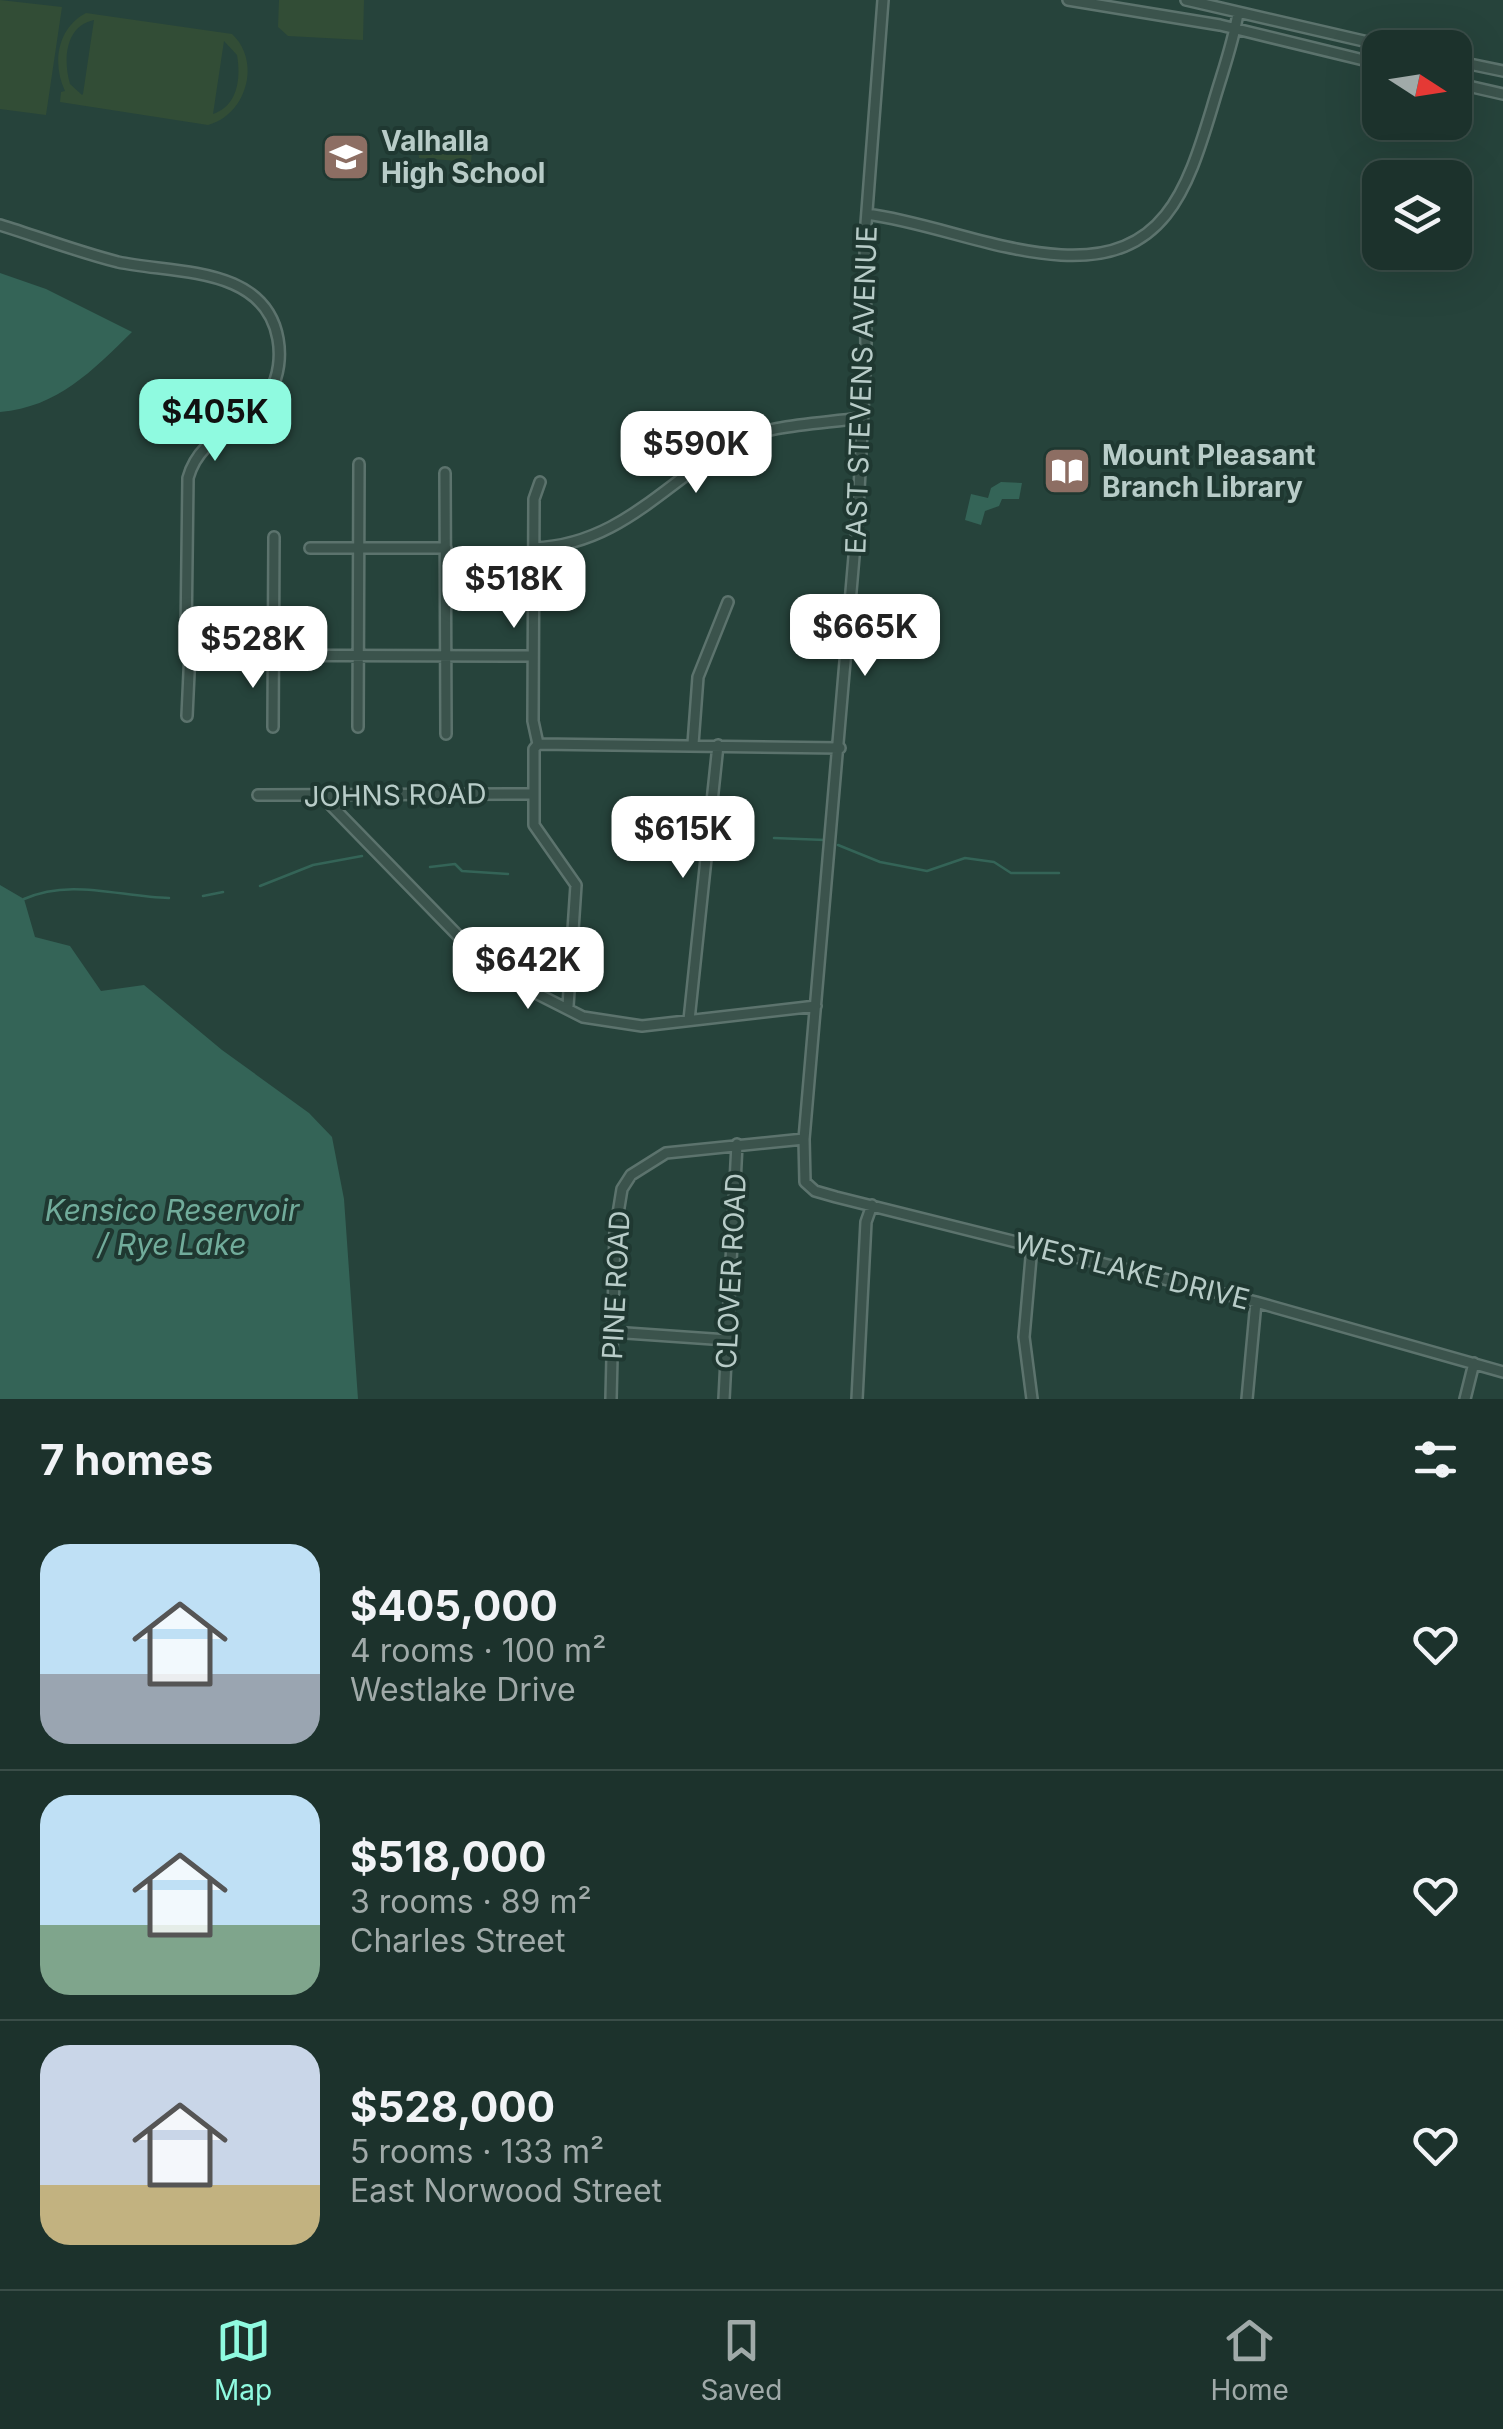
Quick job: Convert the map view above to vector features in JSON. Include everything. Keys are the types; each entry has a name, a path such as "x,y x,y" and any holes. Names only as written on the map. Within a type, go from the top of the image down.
{"street":[{"name":"EAST STEVENS AVENUE","path":"804,1138 858,510 866,352 867,214 883,0"},
{"path":"1068,0 1236,29 1362,60"},
{"path":"1186,0 1362,41"},
{"path":"867,214 1061,255 1094,254 1130,244 1164,220 1183,192 1236,29 1238,12"},
{"path":"1472,65 1503,71"},
{"path":"1472,87 1503,94"},
{"path":"0,225 114,261 228,281 254,297 274,323 279,358 270,391 256,409 209,441 195,458 188,478 187,716"},
{"path":"534,548 576,544 603,534 743,439 860,418"},
{"path":"358,727 359,464"},
{"path":"445,473 446,734"},
{"path":"538,744 533,722 534,499 540,482"},
{"path":"273,728 274,537"},
{"path":"310,548 446,548"},
{"path":"693,744 698,677 728,602"},
{"path":"190,651 202,655 533,656"},
{"path":"538,744 840,748"},
{"path":"538,744 534,749 531,794 537,833 576,885 568,1006"},
{"path":"689,1020 718,745"},
{"name":"JOHNS ROAD","path":"258,795 324,798 531,794"},
{"path":"324,798 470,948 525,988 568,1006 583,1017 621,1025 816,1006"},
{"name":"PINE ROAD","path":"611,1399 617,1216 622,1189 631,1175 666,1154 804,1138"},
{"name":"WESTLAKE DRIVE","path":"804,1138 803,1176 808,1186 872,1206 1256,1302 1503,1372"},
{"name":"CLOVER ROAD","path":"724,1399 737,1144"},
{"path":"858,1399 866,1222 872,1206"},
{"path":"1032,1246 1024,1337 1032,1399"},
{"path":"1247,1399 1256,1302"},
{"path":"612,1332 728,1340"},
{"path":"1466,1399 1474,1363"}],"shaded area":[{"path":"0,0 62,7 46,115 0,109"},
{"path":"279,0 364,0 363,40 288,36 278,27"},
{"path":"86,13 232,34 246,59 246,86 232,110 208,125 60,102 61,92 65,91 58,58 63,37","holes":["94,20 83,94 82,95 70,84 68,45 77,29","224,41 237,55 238,82 228,105 213,114"]},
{"path":"417,138 473,141 471,162 419,158"}],"water":[{"path":"0,273 46,289 132,332 88,373 57,395 21,409 0,412"},
{"path":"1001,482 1022,483 1019,499 1002,499 999,506 985,511 981,525 965,520 971,494 988,498 991,488"},
{"name":"Kensico Reservoir / Rye Lake","path":"0,885 24,899 35,937 70,946 101,991 144,985 222,1050 309,1113 332,1137 344,1199 358,1399 0,1399"}],"waterway":[{"path":"774,838 825,840"},
{"path":"838,845 880,862 927,871 965,858 994,862 1011,873 1059,873"},
{"path":"260,886 313,865 362,856"},
{"path":"430,867 455,864 462,871 508,874"},
{"path":"24,899 78,889 169,898"},
{"path":"203,896 223,892"}],"place":[{"name":"Valhalla High School","path":"346,157"},
{"name":"Mount Pleasant Branch Library","path":"1067,471"}]}
